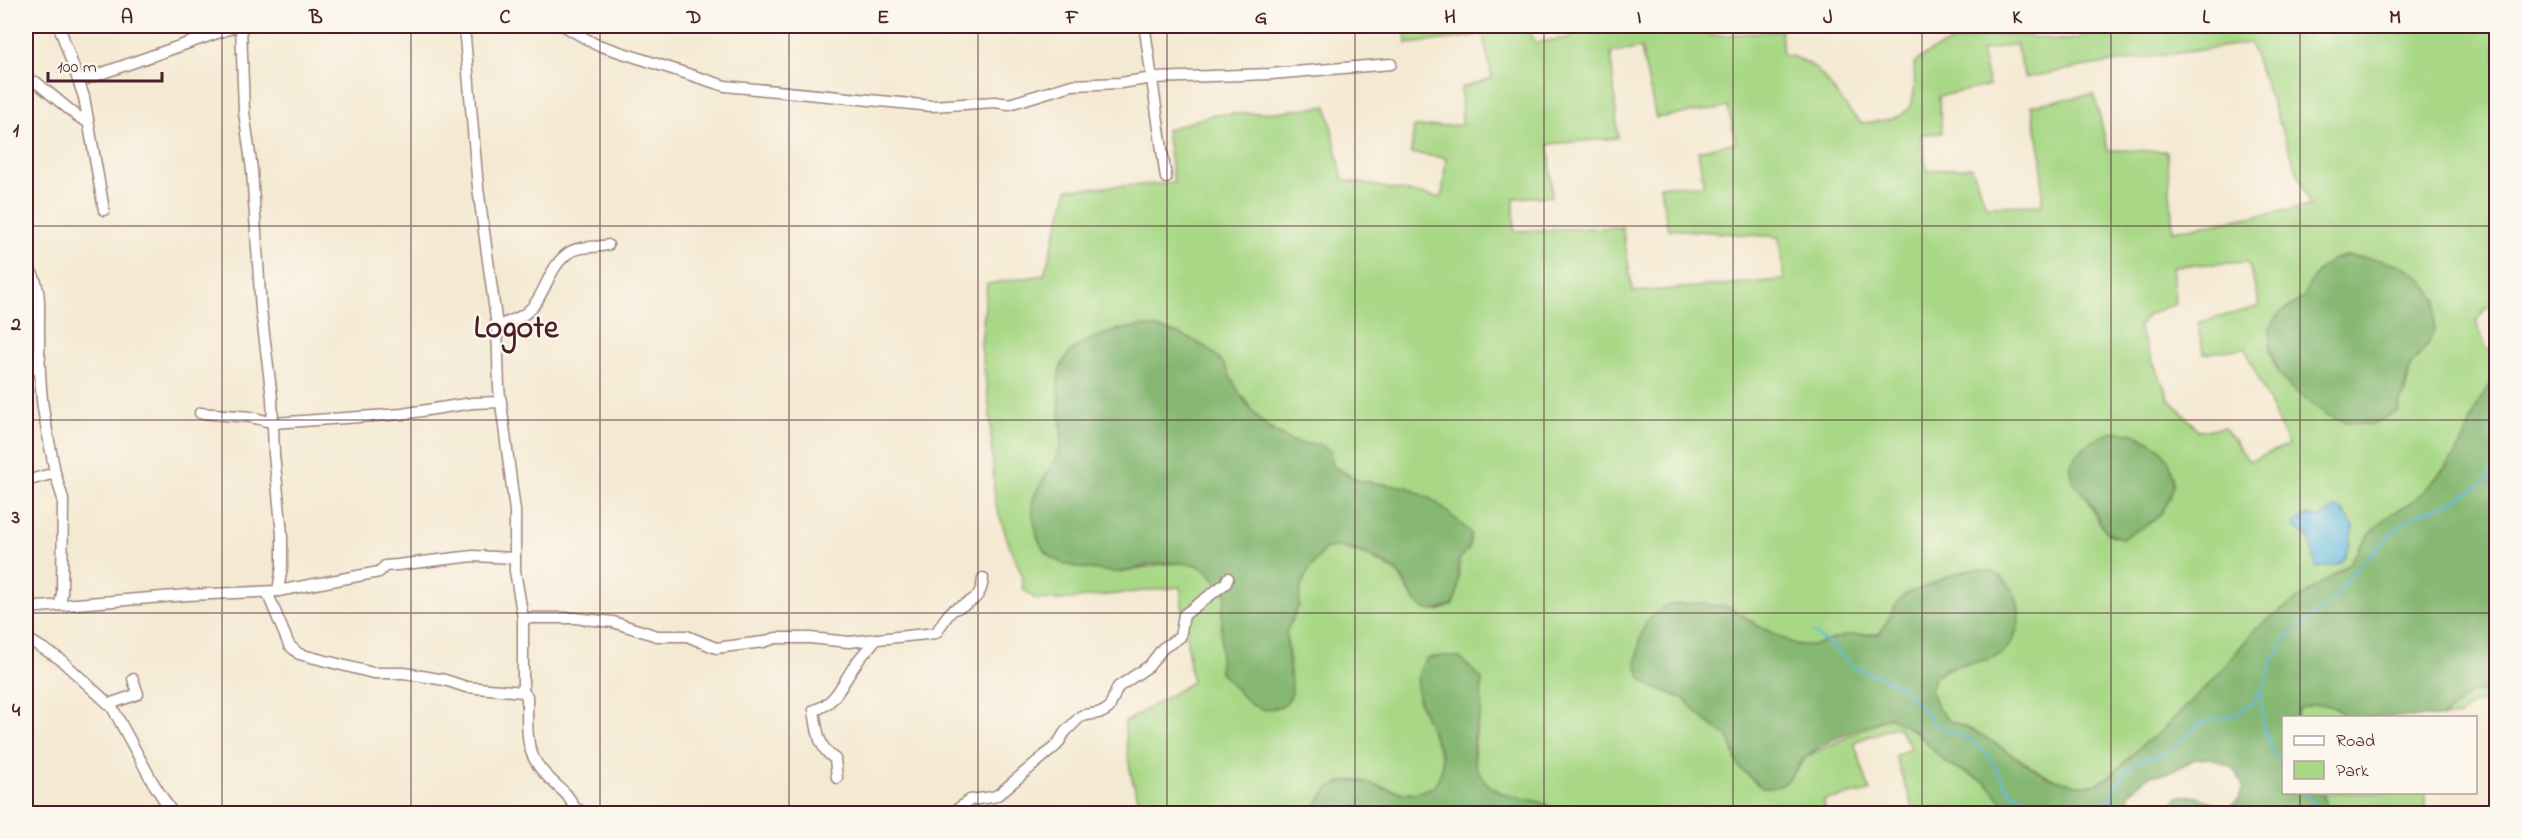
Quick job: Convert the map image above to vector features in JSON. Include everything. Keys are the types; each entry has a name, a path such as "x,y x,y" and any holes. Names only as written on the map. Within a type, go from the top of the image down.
{"street":[{"path":"59,26 80,81 104,210"},
{"path":"80,81 239,26 244,112 252,170 261,309 274,423 274,454 282,545 282,566 278,591"},
{"path":"464,26 478,188 497,326 501,402 515,511 515,558 523,618 523,692 526,696 529,751 540,769 571,797 574,807 585,813"},
{"path":"564,26 595,44 725,86 932,106 995,102 1010,104 1072,85 1120,83 1153,78 1271,74 1391,64"},
{"path":"1152,26 1145,30 1166,178"},
{"path":"36,82 77,116 88,122"},
{"path":"497,326 524,315 543,290 548,276 567,254 581,248 608,245"},
{"path":"26,265 32,271 37,284 42,401 55,473 63,499 60,605"},
{"path":"26,376 40,357"},
{"path":"200,413 251,417 274,423 402,414 472,403 501,402"},
{"path":"26,481 55,473"},
{"path":"26,608 188,595 278,591 380,572 385,566 472,556 515,558"},
{"path":"523,618 574,618 613,622 657,636 687,636 716,648 763,642 776,638 810,638 849,642 936,633 951,611 964,607 977,597 982,588 983,578"},
{"path":"951,813 969,800 993,798 1058,745 1065,732 1081,716 1103,712 1109,708 1118,687 1149,666 1163,648 1180,637 1184,615 1226,583 1228,578"},
{"path":"267,592 289,645 299,654 373,673 404,673 445,680 466,687 523,692"},
{"path":"26,638 60,658 109,704 173,813"},
{"path":"837,778 835,759 827,754 820,742 814,710 823,708 832,699 876,639"},
{"path":"109,704 138,694 133,680"}],"green space":[{"path":"1404,26 1527,26 1536,43 1572,37 1572,26 1706,26 1710,36 1781,31 1783,55 1797,58 1819,72 1852,114 1862,123 1891,119 1907,110 1912,103 1914,93 1914,64 1936,49 1975,37 2015,35 2070,40 2080,38 2099,26 2496,26 2496,301 2484,310 2476,322 2486,347 2496,360 2496,381 2482,396 2463,443 2457,452 2417,498 2378,525 2349,564 2256,628 2218,675 2157,735 2144,743 2112,775 2094,785 2076,785 2046,776 1978,733 1948,720 1937,707 1931,692 1934,677 1955,667 1994,656 2014,639 1894,608 1889,623 1879,634 1850,635 1814,645 1785,641 1767,632 1743,614 1652,687 1683,698 1705,720 1729,738 1739,767 1762,788 1789,779 1807,756 1889,717 1915,731 1946,763 1987,783 2011,813 1915,813 1895,756 1911,748 1897,726 1854,742 1870,791 1824,800 1825,813 1557,813 1540,802 1502,793 1481,777 1474,755 1481,710 1418,699 1442,757 1442,772 1435,786 1419,792 1404,793 1356,779 1337,784 1315,807 1319,813 1148,813 1133,783 1124,723 1192,682 1180,587 1060,600 1035,599 1023,589 1022,575 996,505 994,489 990,411 981,346 987,284 1044,275 1068,189 1174,183 1166,130 1211,115 1276,112 1327,106 1343,180 1442,198 1446,158 1411,153 1414,127 1462,125 1461,88 1492,78 1483,35 1407,44","holes":["2250,43 2310,206 2173,231 2167,151 2108,150 2094,94 2031,105 2042,158 2042,205 1986,206 1972,167 1927,171 1921,134 1942,133 1939,96 1989,86 1981,51 2016,44 2025,78 2087,66","1641,48 1656,118 1728,107 1736,142 1698,151 1704,185 1660,186 1668,229 1779,237 1784,280 1633,292 1622,227 1514,231 1514,198 1552,196 1549,144 1618,138 1611,53","2345,256 2392,263 2407,268 2419,356 2411,365 2404,397 2327,415 2284,380 2278,371 2270,349 2277,316 2304,297","2248,262 2260,306 2197,323 2204,354 2245,348 2288,445 2249,461 2224,427 2199,431 2169,398 2138,328 2148,315 2175,303 2172,266","1119,329 1205,346 1226,368 1232,383 1260,420 1275,432 1304,444 1320,444 1330,451 1332,466 1359,481 1407,487 1436,502 1469,548 1459,560 1458,590 1453,604 1440,611 1413,599 1398,573 1368,556 1338,546 1324,549 1306,575 1300,590 1299,605 1286,632 1290,663 1220,672 1222,613 1226,595 1210,573 1190,563 1148,567 1121,573 1033,499 1050,471 1060,448 1060,372 1069,353 1092,339","2075,456 2122,538 2108,534 2098,522 2086,495 2075,485 2070,470","2335,508 2354,527 2350,536 2350,546 2313,558 2312,543 2303,532 2306,515 2320,518"]},
{"path":"2345,256 2384,260 2403,266 2422,279 2437,300 2434,330 2428,344 2411,365 2398,411 2371,425 2341,421 2327,415 2291,388 2281,376 2270,348 2270,329 2277,316 2304,297 2310,282 2319,270 2331,260"},
{"path":"1144,326 1179,334 1212,352 1227,370 1253,412 1274,432 1285,438 1320,446 1330,451 1332,466 1359,481 1407,487 1436,502 1471,533 1469,548 1459,560 1458,590 1453,604 1430,611 1417,603 1404,580 1386,565 1352,549 1338,547 1324,549 1306,575 1300,590 1299,605 1286,632 1292,694 1284,706 1265,710 1250,704 1220,672 1222,613 1226,595 1213,576 1204,569 1194,564 1165,563 1113,572 1078,568 1051,557 1039,542 1032,504 1039,485 1056,458 1061,443 1062,424 1058,388 1060,370 1065,359 1083,343 1108,333"},
{"path":"2496,381 2496,689 2471,693 2443,716 2343,716 2330,706 2311,705 2299,709 2296,716 2282,716 2282,794 2323,794 2327,807 2333,813 2165,813 2179,796 2199,797 2229,807 2239,799 2243,786 2233,768 2210,758 2195,759 2171,772 2149,776 2129,793 2130,813 2011,813 1987,783 1946,763 1915,731 1889,717 1826,743 1802,761 1786,783 1773,788 1762,788 1739,767 1729,738 1705,720 1683,698 1652,687 1641,678 1636,664 1641,634 1647,621 1666,605 1697,603 1728,607 1754,624 1797,645 1814,645 1847,635 1879,634 1897,603 1905,595 1967,570 1985,570 2004,579 2011,588 2019,608 2017,631 2005,650 1991,659 1952,666 1934,677 1931,692 1937,707 1948,720 1978,733 2046,776 2076,785 2094,785 2112,775 2144,743 2157,735 2218,675 2256,628 2349,564 2378,525 2417,498 2447,466 2463,443 2482,396"},
{"path":"2116,431 2132,433 2158,447 2167,458 2172,470 2173,484 2170,498 2161,513 2153,521 2122,538 2104,529 2087,497 2075,485 2071,475 2071,466 2081,450 2098,438"},
{"path":"1459,657 1482,679 1481,712 1473,750 1477,769 1482,777 1496,790 1543,803 1557,813 1319,813 1315,807 1324,793 1344,781 1366,783 1407,793 1419,792 1435,786 1441,770 1442,757 1419,700 1417,679 1427,658"},
{"path":"2496,689 2496,699 2474,704 2460,716 2444,716 2471,693"},
{"path":"2313,703 2326,705 2335,708 2343,716 2297,716 2299,709"},
{"path":"2323,794 2425,794 2425,813 2333,813 2327,807"}],"water":[{"path":"2335,508 2342,510 2354,527 2348,550 2346,556 2337,564 2317,568 2309,540 2306,535 2294,527 2294,524 2306,515 2320,518"}],"waterway":[{"path":"2090,814 2110,798 2125,772 2136,762 2164,753 2177,745 2198,725 2212,719 2227,718 2252,703 2269,678 2271,663 2286,638 2332,600 2349,576 2402,524 2414,516 2456,500 2482,484 2496,468"},
{"path":"1812,632 1832,646 1853,667 1882,677 1901,687 1936,725 1971,740 1988,755 2012,792 2071,814"},
{"path":"2261,691 2265,733 2282,767"},
{"path":"2306,794 2321,814"}],"district":[{"name":"Logote","path":"516,326"}]}
